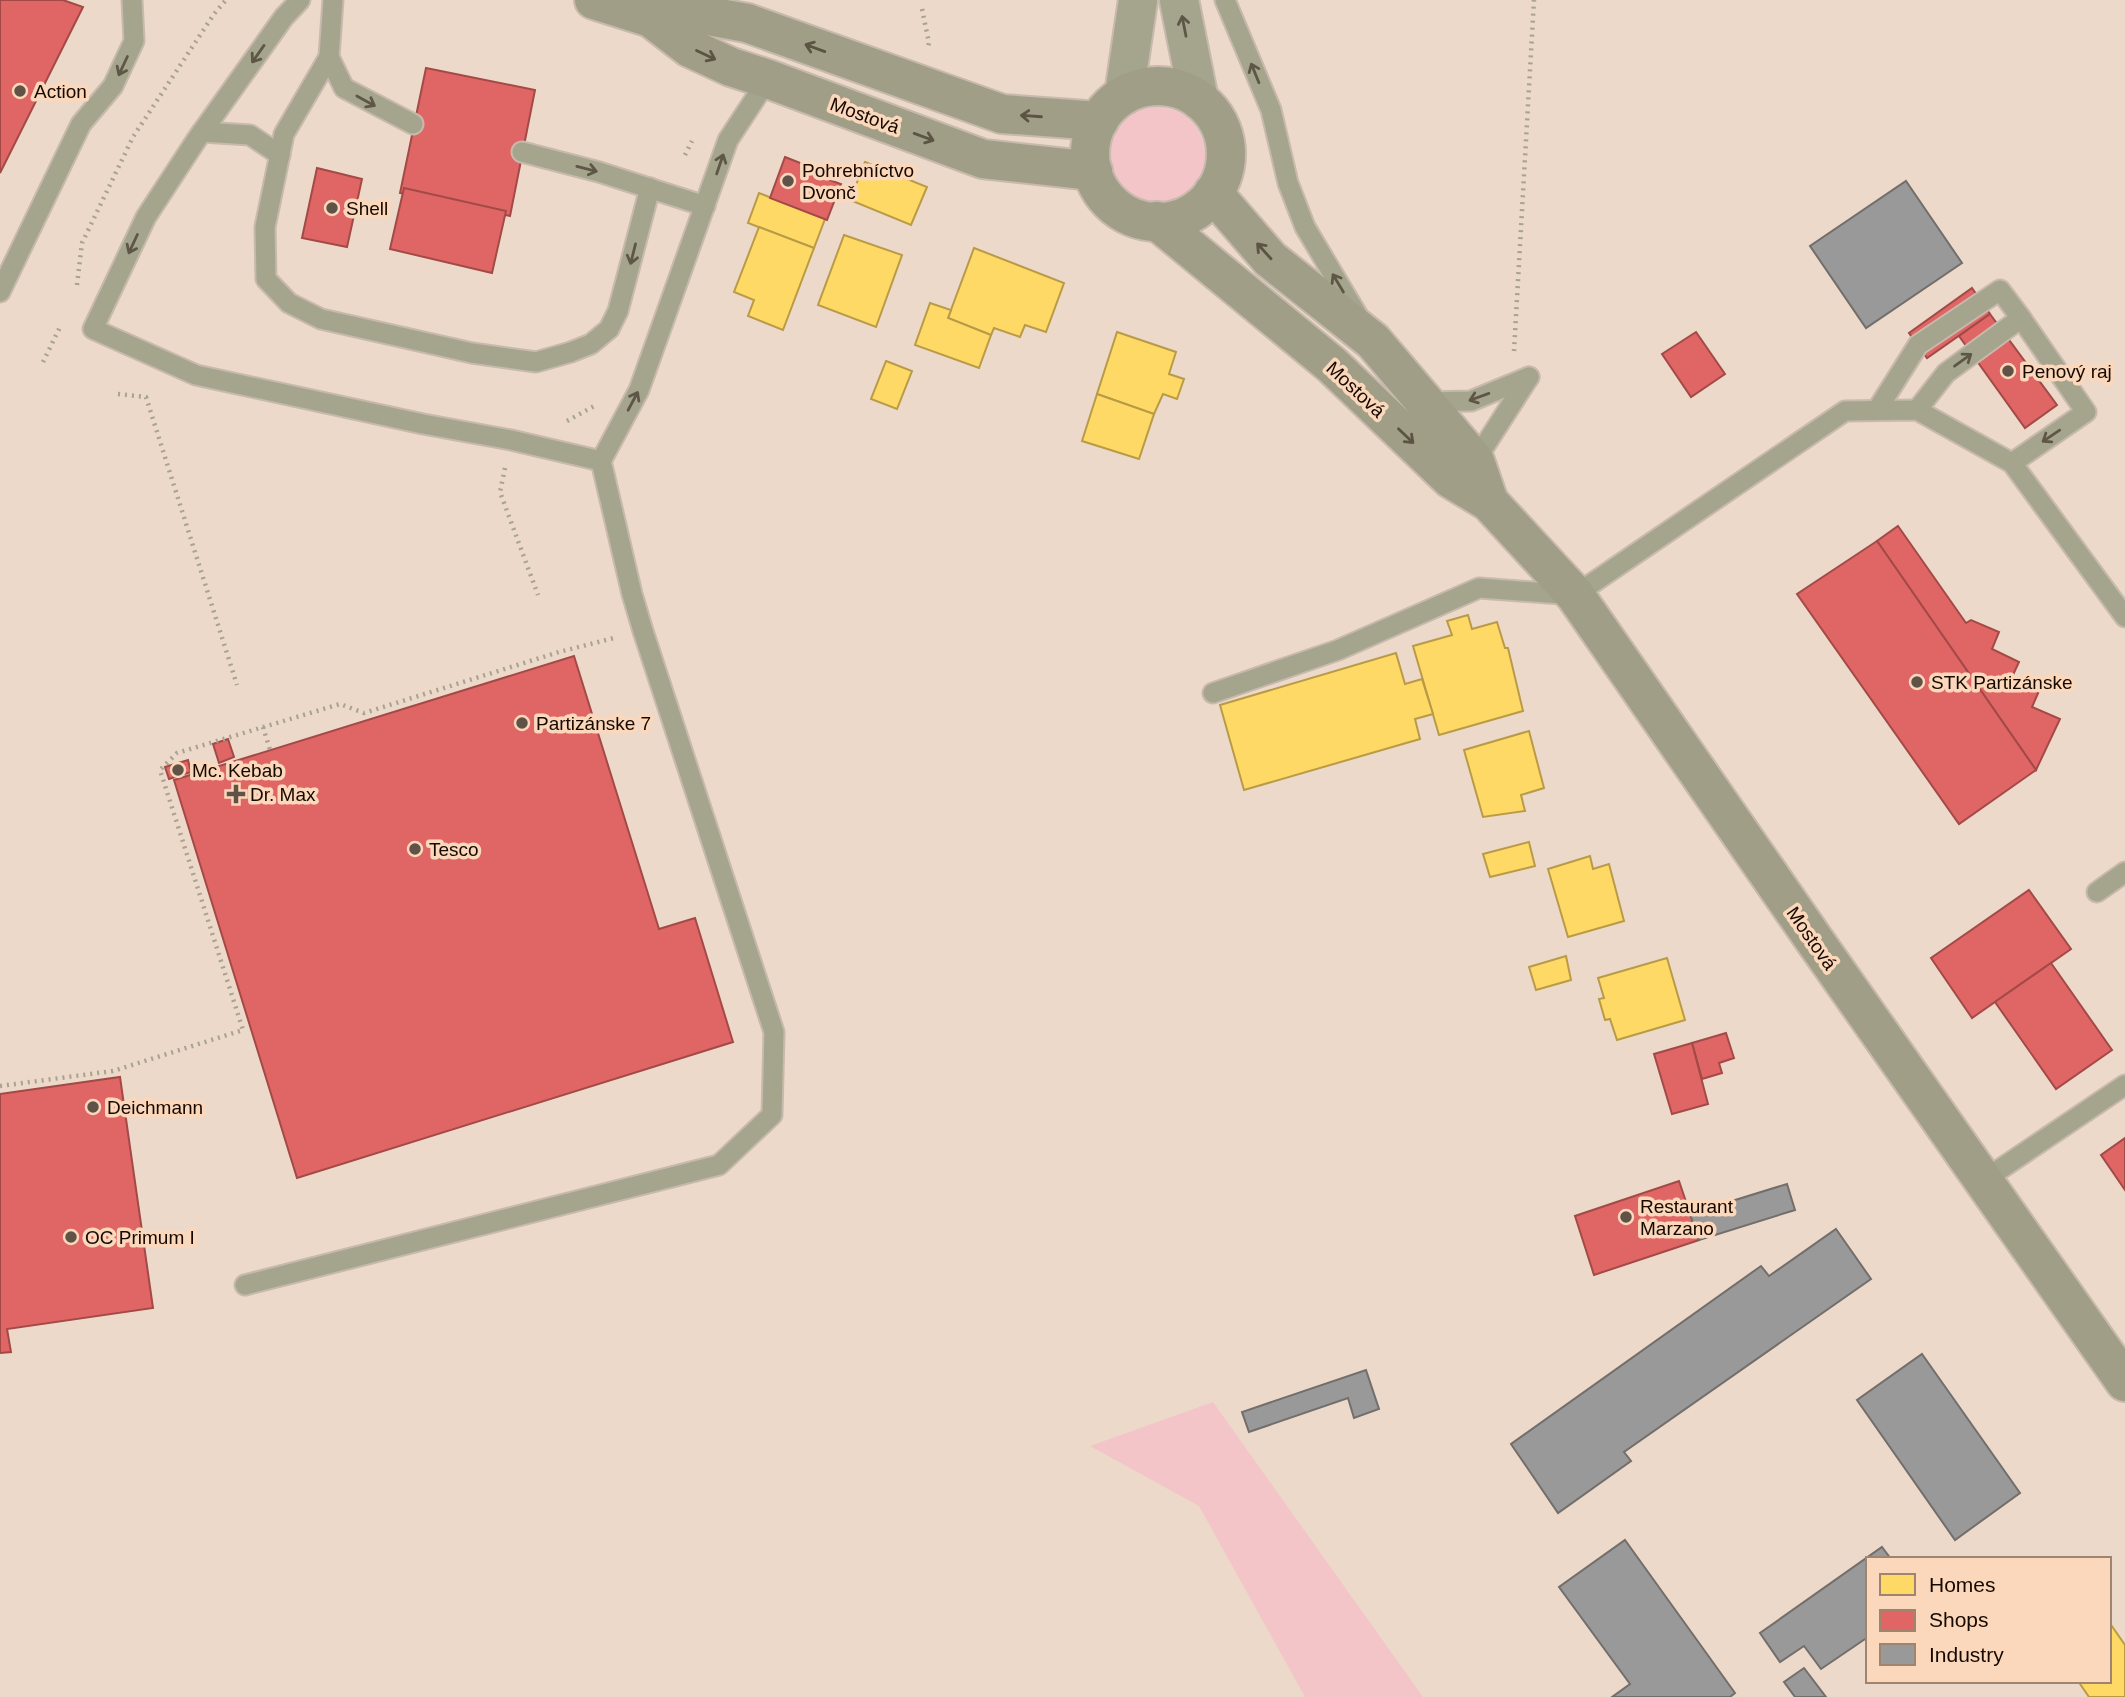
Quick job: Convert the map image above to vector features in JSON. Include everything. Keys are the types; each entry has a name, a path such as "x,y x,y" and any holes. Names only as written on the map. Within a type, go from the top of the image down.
{"main road":[{"name":"Mostová","path":"593,0 651,18 690,48 731,67 983,159 1093,171"},
{"name":"Mostová","path":"651,18 698,14 747,23 1002,114 1111,108"},
{"path":"1162,86 1175,88 1199,100 1216,119 1225,143 1224,169 1213,193 1189,214 1168,220 1138,218 1119,209 1105,195 1093,171 1091,145 1111,108 1136,90 1162,86"},
{"name":"Mostová","path":"1213,193 1270,259 1373,341 1475,461 1489,502"},
{"name":"Mostová","path":"1157,221 1332,365 1451,479 1489,502 1575,595 2125,1382"}],"street":[{"path":"1111,108 1138,0"},
{"path":"1179,0 1199,100"}],"lane":[{"path":"0,292 81,124 113,86 134,41 132,0"},
{"path":"300,0 284,17 202,132 146,217 93,329 197,375 601,461"},
{"path":"333,0 329,57 284,134 265,226 266,279 289,303 321,319 472,353 536,362 571,352 592,344 609,329 618,311 650,188"},
{"path":"1225,0 1271,110 1288,183 1305,227 1373,341"},
{"path":"329,57 344,88 413,124"},
{"path":"245,1284 719,1166 772,1115 774,1032 643,631 601,461 639,390 728,140 768,79"},
{"path":"202,132 250,135 280,155"},
{"path":"522,152 599,172 705,206"},
{"path":"1877,410 1918,345 2000,290 2086,412 2012,463"},
{"path":"1917,410 1946,373 2021,318"},
{"path":"1426,402 1471,401 1529,377 1475,461"},
{"path":"1213,693 1338,650 1479,588 1575,595 1845,411 1917,410 2012,463 2125,617"},
{"path":"2097,892 2125,872"},
{"path":"1984,1180 2125,1085"}],"path":[{"path":"76,293 82,243 133,137 226,0"},
{"path":"1514,359 1534,0"},
{"path":"922,9 929,43"},
{"path":"43,362 65,316"},
{"path":"118,394 146,397 237,685"},
{"path":"507,461 500,492 538,595"},
{"path":"0,1086 113,1072 243,1030 160,770 177,753 340,704 364,713 559,652 618,637"},
{"path":"263,727 270,750"}],"shaded area":[{"path":"1157,107 1175,111 1191,121 1201,137 1205,155 1201,173 1191,189 1175,199 1157,203 1139,199 1123,189 1113,173 1109,155 1113,137 1123,121 1139,111"},
{"path":"1213,1402 1423,1697 1305,1697 1199,1506 1090,1446"}],"building: Homes":[{"path":"865,162 927,187 911,225 850,200"},
{"path":"759,193 825,219 814,248 748,223"},
{"path":"759,227 814,248 783,330 748,316 754,300 734,292"},
{"path":"844,235 902,255 876,327 818,305"},
{"path":"974,248 1064,283 1046,332 1025,325 1020,337 994,328 991,335 948,318"},
{"path":"930,303 951,310 948,318 991,335 979,368 915,345"},
{"path":"1117,332 1176,352 1169,374 1184,379 1177,399 1163,394 1154,414 1097,394"},
{"path":"886,361 912,371 897,409 871,399"},
{"path":"1097,394 1154,414 1139,459 1082,441"},
{"path":"1468,615 1472,629 1497,622 1505,648 1508,648 1523,711 1439,735 1413,646 1452,635 1447,621"},
{"path":"1396,653 1405,684 1422,679 1433,714 1415,719 1420,739 1244,790 1220,705"},
{"path":"1529,731 1544,788 1521,795 1525,811 1483,817 1464,750"},
{"path":"1529,842 1535,866 1490,877 1483,854"},
{"path":"1590,856 1593,869 1609,864 1624,921 1568,937 1548,869"},
{"path":"1566,956 1571,980 1536,990 1529,967"},
{"path":"1667,958 1685,1020 1617,1040 1610,1019 1605,1020 1599,999 1604,998 1598,978"},
{"path":"2111,1625 2125,1645 2125,1697 2089,1697 2079,1683 2111,1683"}],"building: Shops":[{"name":"Action","path":"0,0 63,0 83,7 0,173"},
{"path":"426,68 535,90 510,216 400,193"},
{"path":"785,157 818,170 821,177 841,184 827,220 770,198"},
{"name":"Shell","path":"317,168 362,179 347,247 302,238"},
{"path":"404,188 506,211 492,273 390,249"},
{"name":"Penový raj","path":"1972,288 1990,314 1927,358 1909,333"},
{"name":"Penový raj","path":"1990,314 2057,405 2025,428 1959,336"},
{"path":"1696,332 1725,374 1691,397 1662,354"},
{"path":"1898,526 1966,623 1971,620 1999,632 1992,649 2019,662 2012,677 2039,691 2032,707 2060,719 2036,770 1877,541"},
{"name":"STK Partizánske","path":"1877,541 2036,770 1959,824 1797,594"},
{"name":"Tesco","path":"574,656 659,929 695,918 733,1042 297,1178 174,780"},
{"path":"228,739 234,757 219,763 213,744"},
{"name":"Mc. Kebab","path":"188,760 191,772 169,779 165,767"},
{"path":"2029,890 2071,949 1972,1018 1931,958"},
{"path":"2051,963 2112,1050 2056,1089 1995,1002"},
{"path":"1726,1033 1734,1058 1719,1063 1722,1073 1702,1079 1692,1043"},
{"path":"1692,1043 1708,1104 1672,1114 1654,1054"},
{"name":"OC Primum I","path":"120,1077 153,1308 7,1329 11,1352 0,1353 0,1094"},
{"path":"2125,1138 2125,1190 2101,1155"},
{"path":"1679,1181 1699,1240 1594,1275 1575,1216"}],"building: Industry":[{"path":"1906,181 1962,263 1866,328 1810,246"},
{"path":"1787,1184 1795,1210 1699,1240 1690,1214"},
{"path":"1836,1229 1871,1279 1624,1452 1631,1461 1558,1513 1511,1444 1761,1266 1769,1276"},
{"path":"1922,1354 2020,1493 1955,1540 1857,1400"},
{"path":"1366,1370 1379,1409 1354,1418 1348,1398 1249,1432 1242,1412"},
{"path":"1625,1540 1735,1693 1730,1697 1612,1697 1630,1684 1559,1587"},
{"path":"1882,1547 1890,1557 1868,1557"},
{"path":"1866,1558 1866,1638 1821,1669 1804,1646 1780,1662 1760,1633"},
{"path":"1804,1668 1826,1697 1795,1697 1784,1682"}],"place":[{"name":"Action","path":"20,91"},
{"name":"Pohrebníctvo Dvonč","path":"788,181"},
{"name":"Shell","path":"332,208"},
{"name":"Penový raj","path":"2008,371"},
{"name":"STK Partizánske","path":"1917,682"},
{"name":"Partizánske 7","path":"522,723"},
{"name":"Mc. Kebab","path":"178,770"},
{"name":"Dr. Max","path":"236,794"},
{"name":"Tesco","path":"415,849"},
{"name":"Deichmann","path":"93,1107"},
{"name":"Restaurant Marzano","path":"1626,1217"},
{"name":"OC Primum I","path":"71,1237"}]}
